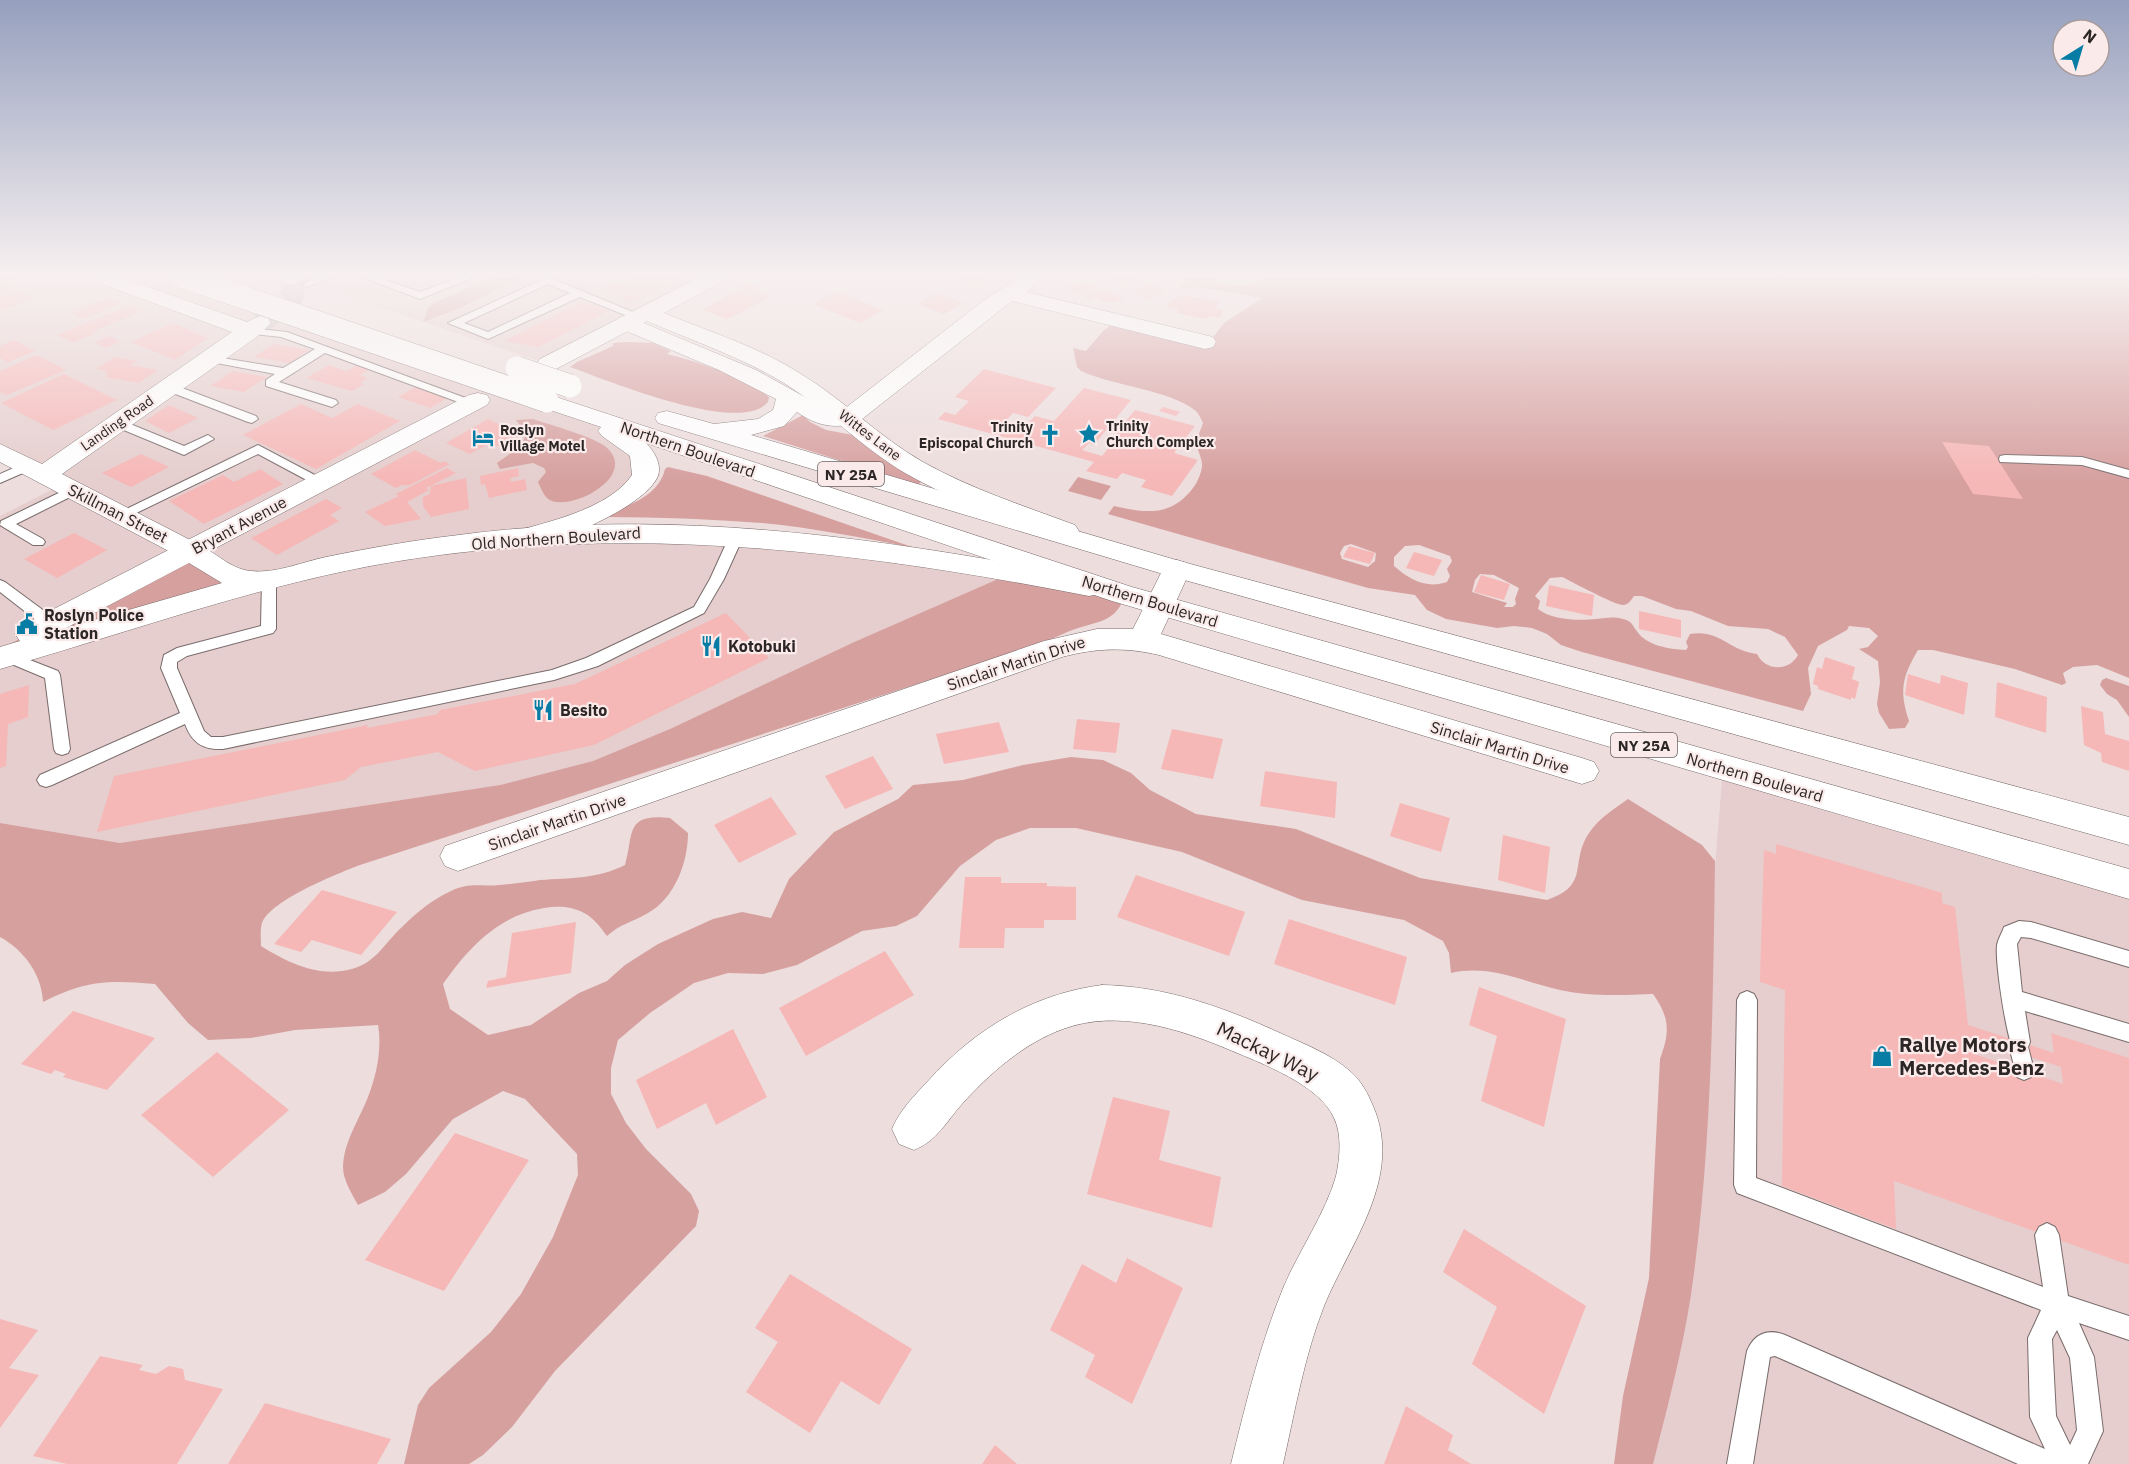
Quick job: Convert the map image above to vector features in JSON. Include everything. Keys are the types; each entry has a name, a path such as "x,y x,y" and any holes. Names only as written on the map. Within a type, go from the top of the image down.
{"main road":[{"name":"Landing Road","path":"35,470 118,423 229,345"},
{"name":"Northern Boulevard","path":"384,345 1122,594 2129,884"},
{"name":"Northern Boulevard","path":"448,345 693,427 1134,557 2129,831"},
{"path":"548,363 583,345"},
{"path":"690,345 834,421 848,418 942,345"},
{"name":"Wittes Lane","path":"713,345 767,365 792,378 848,418 895,456 954,487 1134,557"},
{"path":"818,396 849,402 878,395"},
{"path":"693,427 736,429 761,426 776,420 787,411 790,405 788,396"},
{"path":"522,538 574,521 618,501 636,490 647,472 642,454 629,442 597,423 547,401"},
{"name":"Bryant Avenue","path":"2,654 50,623 476,402"},
{"name":"Skillman Street","path":"0,452 190,551 240,581 269,580"},
{"name":"Old Northern Boulevard","path":"2,654 269,580 383,555 522,538 638,532 737,535 970,565 1122,594"},
{"path":"1143,640 1177,569"},
{"name":"Sinclair Martin Drive","path":"459,856 1055,648 1096,638 1118,636 1143,640 1582,771"},
{"name":"Mackay Way","path":"914,1129 954,1082 996,1045 1048,1016 1097,1003 1141,1006 1209,1023 1297,1061 1337,1087 1354,1112 1359,1128 1362,1144 1359,1170 1352,1197 1307,1292 1285,1349 1257,1464"}],"lane":[{"path":"315,345 476,402"},
{"path":"324,349 270,383 332,403"},
{"path":"210,359 285,372"},
{"path":"169,387 252,419"},
{"path":"118,423 184,451 208,440"},
{"path":"121,515 258,449 321,482"},
{"path":"2005,459 2084,460 2129,474"},
{"path":"0,479 35,470"},
{"path":"38,542 6,524 73,490"},
{"path":"269,580 268,629 182,652 170,659 169,668 202,740 212,744 575,669 699,610 717,579 737,535"},
{"path":"0,585 50,623"},
{"path":"2,654 52,675 62,749"},
{"path":"46,780 190,715"},
{"path":"2021,1055 2007,944 2011,933 2019,929 2031,930 2129,959"},
{"path":"2013,998 2129,1033"},
{"path":"1747,1000 1745,1185 2057,1304 2129,1328"},
{"path":"2047,1235 2057,1304 2082,1357 2090,1431 2074,1464"},
{"path":"2057,1304 2040,1338 2043,1417 2065,1464"},
{"path":"1740,1464 1759,1351 1766,1344 1776,1344 2048,1464"}],"shaded area":[{"path":"0,345 371,345 547,401 597,423 647,472 565,525 661,532 1014,572 852,643 670,729 593,761 500,785 120,843 0,823 0,516 61,485 0,453"},
{"path":"492,345 584,345 548,364"},
{"path":"658,345 671,351 667,354 734,376 759,389 769,397 768,402 753,411 730,413 703,409 642,393 570,367 613,346"},
{"path":"1091,345 2129,345 2129,678 2097,665 2073,667 2063,673 2066,683 2062,685 2015,669 1933,650 1918,650 1905,676 1903,692 1909,721 1905,728 1889,729 1879,713 1877,704 1880,682 1878,661 1859,649 1868,647 1878,636 1869,628 1849,626 1847,630 1818,646 1808,668 1811,694 1803,711 1582,652 1561,645 1547,634 1532,628 1514,626 1497,628 1446,619 1427,610 1415,595 1368,588 1108,514 1114,506 1143,511 1162,510 1171,507 1187,495 1197,482 1201,471 1202,464 1197,443 1203,423 1196,411 1171,398 1081,371 1077,367 1073,348 1086,351","holes":["1351,544 1376,553 1375,561 1368,567 1342,559 1340,553 1344,546","1419,545 1450,556 1452,561 1447,569 1450,576 1447,582 1440,584 1419,582 1394,566 1394,557 1405,546","1480,574 1494,575 1519,588 1515,599 1516,604 1513,607 1504,607 1507,603 1472,592 1475,580","1562,577 1620,605 1627,604 1634,596 1642,596 1676,609 1691,611 1728,626 1768,629 1785,637 1798,655 1789,664 1777,667 1766,664 1757,654 1739,649 1709,635 1690,634 1686,642 1688,647 1686,650 1672,649 1646,640 1631,623 1623,619 1613,617 1573,620 1544,613 1538,609 1540,601 1535,596 1550,578"]},
{"path":"803,415 810,422 826,430 853,435 922,481 918,485 763,436"},
{"path":"533,419 582,435 606,447 614,459 614,470 607,481 583,497 556,502 547,498 538,482 546,472 544,468 533,463 500,469 497,463 518,447 526,433 516,420"},
{"path":"668,467 707,476 915,548 820,530 762,523 684,518 607,517 606,514 642,499 656,486"},
{"path":"1078,477 1111,486 1101,500 1068,491"},
{"path":"190,551 240,581 0,649"},
{"path":"1014,572 1123,600 1120,607 1105,620 1043,643 334,875 290,897 268,914 262,923 261,946 300,966 320,971 342,971 363,965 370,960 395,933 426,906 458,888 584,877 615,870 625,865 634,828 638,822 645,819 670,818 688,833 686,856 673,889 666,898 648,913 607,936 587,915 569,908 555,907 528,912 513,918 486,935 474,946 443,984 450,1009 488,1035 531,1025 579,993 607,981 625,965 658,944 713,919 742,912 771,918 789,879 834,832 898,799 913,785 963,780 1023,765 1071,757 1103,760 1131,773 1150,790 1196,814 1296,829 1420,878 1547,900 1561,894 1574,880 1583,844 1593,828 1602,818 1628,799 1702,845 1715,861 1708,1119 1700,1222 1686,1321 1653,1464 1614,1464 1623,1396 1649,1278 1660,1059 1667,1033 1663,1010 1653,994 1583,994 1493,972 1451,973 1449,953 1443,941 1404,920 1302,900 1182,852 1076,828 1030,828 996,840 960,866 917,916 896,926 862,931 797,965 763,974 728,973 694,983 650,1013 618,1040 611,1068 611,1094 626,1123 646,1149 691,1194 699,1211 696,1226 555,1371 512,1427 483,1455 469,1464 404,1464 418,1405 429,1388 491,1332 521,1294 553,1237 578,1175 577,1154 525,1099 503,1091 453,1119 406,1174 385,1192 358,1205 344,1177 344,1157 374,1079 379,1052 378,1025 295,1030 251,1038 208,1040 188,1023 155,984 98,983 72,989 43,1002 39,982 30,964 17,949 0,937 0,823 120,843 500,785 593,761 670,729 852,643"},
{"path":"2106,678 2129,686 2129,717 2117,700 2107,694 2100,685"},
{"path":"1723,768 2129,884 2129,1464 1638,1464 1704,1003"}],"building":[{"path":"24,345 35,351 8,362 0,358 0,346"},
{"path":"139,345 197,345 175,360"},
{"path":"271,345 309,350 290,363 254,357"},
{"path":"37,355 66,370 7,395 0,392 0,371"},
{"path":"115,357 137,361 130,365 158,370 139,383 105,377 109,375 104,374 108,371 96,369"},
{"path":"329,365 347,371 357,365 370,370 360,375 368,378 360,383 364,384 352,391 306,378"},
{"name":"Trinity Episcopal Church","path":"984,369 1056,388 1028,417 1013,413 1001,426 1010,429 1014,425 1024,427 1035,416 1054,421 1084,388 1131,400 1094,445 1089,443 1082,450 1102,456 1112,443 1109,442 1135,410 1195,426 1174,453 1198,460 1172,496 1141,487 1146,480 1122,473 1117,479 1086,471 1094,462 938,419 945,412 955,415 969,401 955,397"},
{"path":"233,371 267,377 244,392 210,386"},
{"path":"64,374 117,400 53,430 1,403"},
{"path":"417,386 449,397 430,408 398,397"},
{"path":"301,404 332,418 358,404 400,421 316,469 243,435"},
{"path":"169,405 198,418 169,433 145,421"},
{"path":"1163,407 1180,412 1176,416 1159,411"},
{"name":"Roslyn Village Motel","path":"488,419 520,434 498,446 490,443 470,454 446,443"},
{"path":"1942,442 1989,446 2023,499 1973,494"},
{"path":"415,450 441,463 444,461 450,464 410,485 396,488 371,474"},
{"path":"141,454 169,467 131,487 102,473"},
{"path":"447,468 456,473 426,488 429,490 407,502 421,519 385,526 365,512 399,496 396,494"},
{"path":"518,468 519,476 510,478 511,482 525,479 527,490 489,498 485,484 481,485 480,476"},
{"path":"260,469 283,484 204,524 169,501 223,475 234,482"},
{"path":"466,478 469,509 431,517 423,506 423,497 430,494 431,486"},
{"path":"326,499 342,508 330,515 339,521 277,555 251,538"},
{"path":"74,533 107,550 57,578 24,559"},
{"path":"1349,546 1375,553 1370,564 1343,557"},
{"path":"1414,552 1442,560 1434,576 1406,568"},
{"path":"1481,575 1510,584 1504,600 1474,592"},
{"path":"1549,585 1594,595 1592,616 1546,606"},
{"path":"1639,611 1681,620 1681,638 1639,629"},
{"path":"726,613 769,658 594,745 475,771 438,752 361,767 345,780 97,832 114,776 368,725 367,728 438,714 440,710 575,684"},
{"path":"1825,657 1855,667 1852,679 1859,682 1855,699 1851,697 1851,700 1818,689 1818,686 1813,684 1817,667 1822,669"},
{"path":"1908,674 1940,684 1941,675 1968,683 1964,715 1905,695"},
{"path":"1997,682 2047,697 2046,733 1995,717"},
{"path":"29,685 28,717 8,724 6,766 0,768 0,694"},
{"path":"2081,706 2103,712 2105,734 2129,741 2129,771 2102,762 2101,753 2084,745"},
{"path":"1077,719 1120,723 1116,753 1073,749"},
{"path":"999,722 1009,752 944,764 936,734"},
{"path":"1172,729 1223,739 1213,779 1161,769"},
{"path":"873,756 893,789 845,809 825,776"},
{"path":"1265,771 1337,782 1335,818 1260,806"},
{"path":"771,797 797,834 739,863 714,825"},
{"path":"1400,803 1450,818 1441,852 1390,836"},
{"path":"1503,835 1550,847 1545,893 1498,880"},
{"name":"Rallye Motors Mercedes-Benz","path":"1776,844 1942,893 1942,903 1955,907 1968,1025 2054,1053 2051,1033 2129,1058 2129,1265 1894,1181 1896,1229 1782,1186 1785,990 1760,982 1764,850 1776,854","holes":["1969,1037 2061,1067 2063,1084 1971,1053"]},
{"path":"1136,875 1245,912 1229,956 1117,917"},
{"path":"965,877 1001,877 1001,883 1047,883 1047,886 1076,887 1076,920 1044,920 1044,928 1005,928 1004,948 959,948"},
{"path":"322,890 397,912 361,955 312,940 301,952 274,944"},
{"path":"1289,919 1407,957 1395,1005 1274,964"},
{"path":"576,922 571,973 486,988 488,981 506,977 512,933"},
{"path":"885,951 914,995 806,1056 779,1008"},
{"path":"1479,987 1566,1019 1544,1127 1481,1101 1497,1036 1469,1025"},
{"path":"73,1011 155,1038 107,1090 63,1077 66,1074 55,1070 51,1074 21,1064"},
{"path":"733,1029 767,1097 716,1125 706,1103 657,1129 636,1080"},
{"path":"217,1052 289,1110 213,1177 141,1115"},
{"path":"1113,1097 1170,1111 1159,1160 1221,1177 1212,1228 1087,1194"},
{"path":"455,1133 529,1160 444,1291 365,1260"},
{"path":"1464,1229 1586,1306 1544,1414 1472,1364 1497,1307 1443,1272"},
{"path":"1127,1258 1183,1288 1132,1404 1085,1377 1095,1355 1050,1330 1082,1264 1116,1283"},
{"path":"790,1274 912,1349 879,1405 841,1381 810,1433 746,1392 778,1342 755,1328"},
{"path":"0,1319 38,1330 9,1368 39,1375 0,1428"},
{"path":"100,1356 143,1365 139,1370 156,1374 169,1366 183,1369 185,1380 223,1389 177,1464 67,1464 33,1456"},
{"path":"265,1403 391,1439 377,1464 228,1464"},
{"path":"1406,1406 1453,1435 1448,1450 1471,1464 1384,1464"},
{"path":"995,1445 1017,1464 982,1464"}],"place":[{"name":"Trinity Church Complex","path":"1089,434"},
{"name":"Trinity Episcopal Church","path":"1050,435"},
{"name":"Roslyn Village Motel","path":"483,438"},
{"name":"Roslyn Police Station","path":"27,624"},
{"name":"Kotobuki","path":"711,646"},
{"name":"Besito","path":"543,710"},
{"name":"Rallye Motors Mercedes-Benz","path":"1882,1056"}]}
